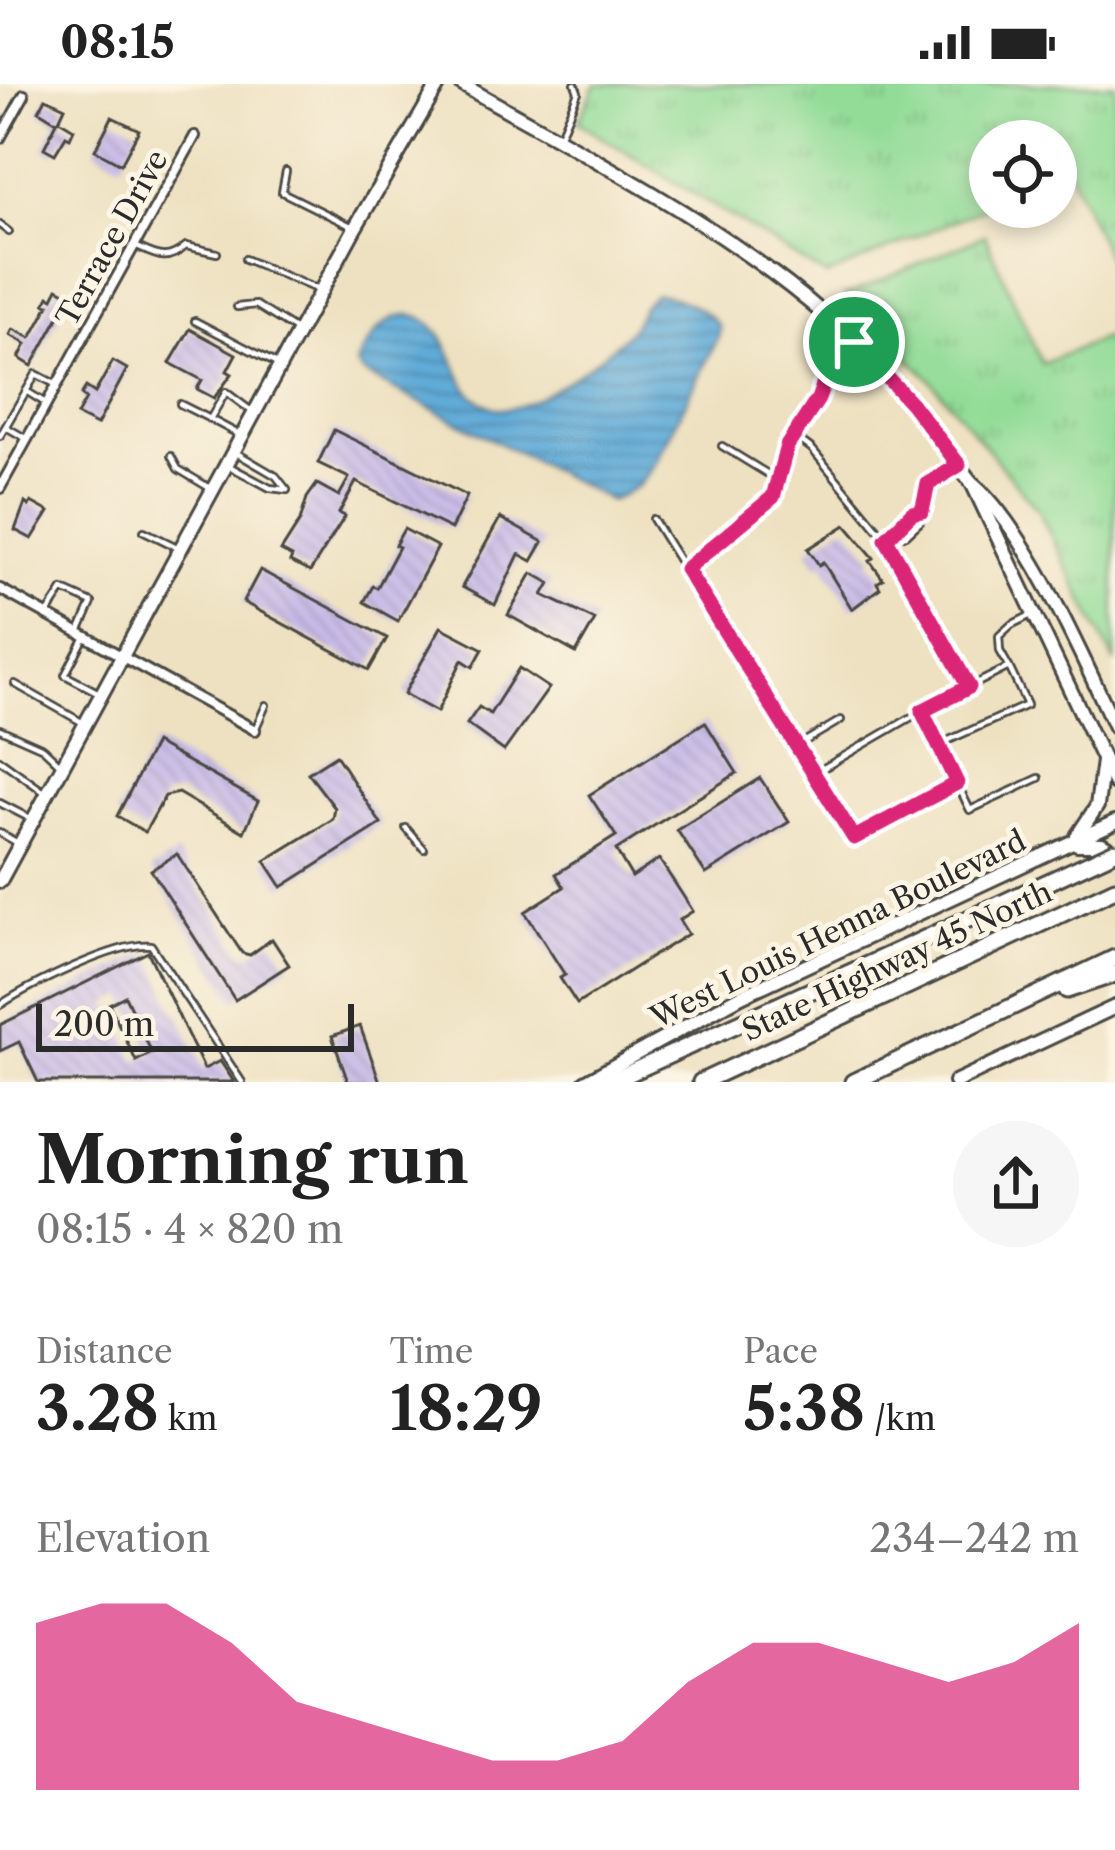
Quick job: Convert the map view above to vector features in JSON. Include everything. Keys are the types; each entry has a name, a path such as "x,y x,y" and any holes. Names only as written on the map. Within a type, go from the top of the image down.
{"highway":[{"path":"610,1082 1115,852"},
{"name":"State Highway 45 North","path":"701,1082 1115,889"},
{"path":"853,1082 1115,958"},
{"path":"1008,1010 1115,974"}],"main road":[{"path":"2,873 355,228 439,84"},
{"path":"461,84 763,265 854,342 911,403 971,482 1115,784"},
{"path":"971,482 990,497 1039,576 1115,727"},
{"path":"1070,844 1097,806 1103,760"},
{"name":"West Louis Henna Boulevard","path":"585,1082 741,996 1115,822"},
{"path":"1070,844 1102,844 1115,852"},
{"path":"955,1082 1115,1007"}],"street":[{"path":"0,138 24,95"},
{"name":"Terrace Drive","path":"0,488 195,136"},
{"path":"0,589 255,730"}],"lane":[{"path":"558,140 578,92 575,84"},
{"path":"286,171 282,192 355,228"},
{"path":"0,225 8,232"},
{"path":"134,246 162,259 186,247 217,253"},
{"path":"245,259 321,292"},
{"path":"237,307 256,305 298,332"},
{"path":"194,321 280,366"},
{"path":"686,569 773,497 780,460 818,399 830,366 854,342"},
{"path":"0,434 36,374 57,385"},
{"path":"26,391 47,404"},
{"path":"210,419 226,392 254,413"},
{"path":"180,404 242,436"},
{"path":"6,427 27,439"},
{"path":"795,436 812,448 886,539 969,687"},
{"path":"722,446 776,479"},
{"path":"226,465 270,488 287,490 276,476 234,451"},
{"path":"171,456 178,469 213,490"},
{"path":"0,464 10,470"},
{"path":"886,539 898,524 922,511 928,484 959,465"},
{"path":"653,519 854,838 957,783"},
{"path":"144,531 181,549"},
{"path":"47,615 63,590 92,603 64,674 101,694"},
{"path":"938,745 1027,705 1000,651 999,636 1037,613"},
{"path":"815,773 1009,667"},
{"path":"15,684 85,724"},
{"path":"255,730 266,705"},
{"path":"922,711 970,809 1039,778"},
{"path":"797,746 841,720"},
{"path":"0,729 43,748 62,766"},
{"path":"0,760 47,794"},
{"path":"0,803 33,820"},
{"path":"406,828 424,849"},
{"path":"0,833 20,844"},
{"path":"0,1005 57,974 129,946 151,945 242,1082"}],"green space":[{"path":"596,84 1115,84 1115,275 1077,189 1077,120 969,120 969,214 826,276 578,122"},
{"path":"985,235 1042,364 1115,333 1115,663 1038,510 928,377 845,296"}],"water":[{"path":"655,294 700,310 720,328 718,338 654,466 639,485 611,501 365,374 357,365 379,330 400,316 412,315 437,331 474,396 495,408 519,406 553,390 606,353 629,331"}],"building":[{"path":"46,98 65,107 59,120 74,129 55,154 44,148 57,122 39,111"},
{"path":"112,117 139,130 121,164 95,150"},
{"path":"58,288 71,295 32,366 19,358 26,344 10,335 13,329 31,338 49,296 53,298"},
{"path":"190,329 236,354 227,371 232,374 214,398 197,389 202,380 170,363"},
{"path":"113,361 127,369 97,425 77,415 86,399 81,395 86,387 95,393"},
{"path":"334,430 467,496 451,529 356,482 339,513 345,516 310,572 290,562 292,557 281,551 300,521 307,498 317,484 339,496 349,478 318,463"},
{"path":"31,502 49,512 32,539 15,530 25,503 29,506"},
{"path":"500,518 543,542 532,561 519,554 495,605 462,587"},
{"path":"846,525 874,558 870,561 883,579 877,583 880,588 852,609 823,562 819,565 808,549"},
{"path":"404,529 438,547 398,621 364,602 373,586 377,588"},
{"path":"260,570 387,638 369,670 243,602"},
{"path":"532,573 550,583 543,595 595,620 576,653 508,615"},
{"path":"441,627 483,649 473,667 462,660 437,712 404,694"},
{"path":"519,668 549,688 504,751 467,724 479,707 490,714"},
{"path":"705,722 737,773 616,850 632,877 659,859 693,911 679,920 688,934 577,1004 560,978 565,975 525,912 564,887 556,874 616,836 589,795"},
{"path":"155,743 258,801 244,832 178,793 165,796 145,832 117,816"},
{"path":"336,755 381,824 282,887 265,861 333,819 335,808 308,773"},
{"path":"760,778 789,822 706,874 677,830"},
{"path":"177,854 242,953 250,955 272,939 289,965 235,1000 151,870"},
{"path":"148,952 204,1069 220,1061 234,1082 38,1082 19,1042 0,1051 0,1025","holes":["125,996 152,1053 136,1061 109,1004"]},
{"path":"360,1026 380,1082 348,1082 332,1036"}],"route":[{"path":"854,342 911,403 959,465 928,484 922,511 912,513 886,539 969,687 922,711 957,783 854,838 686,569 773,497 787,446 818,399 830,366 854,342"}]}
